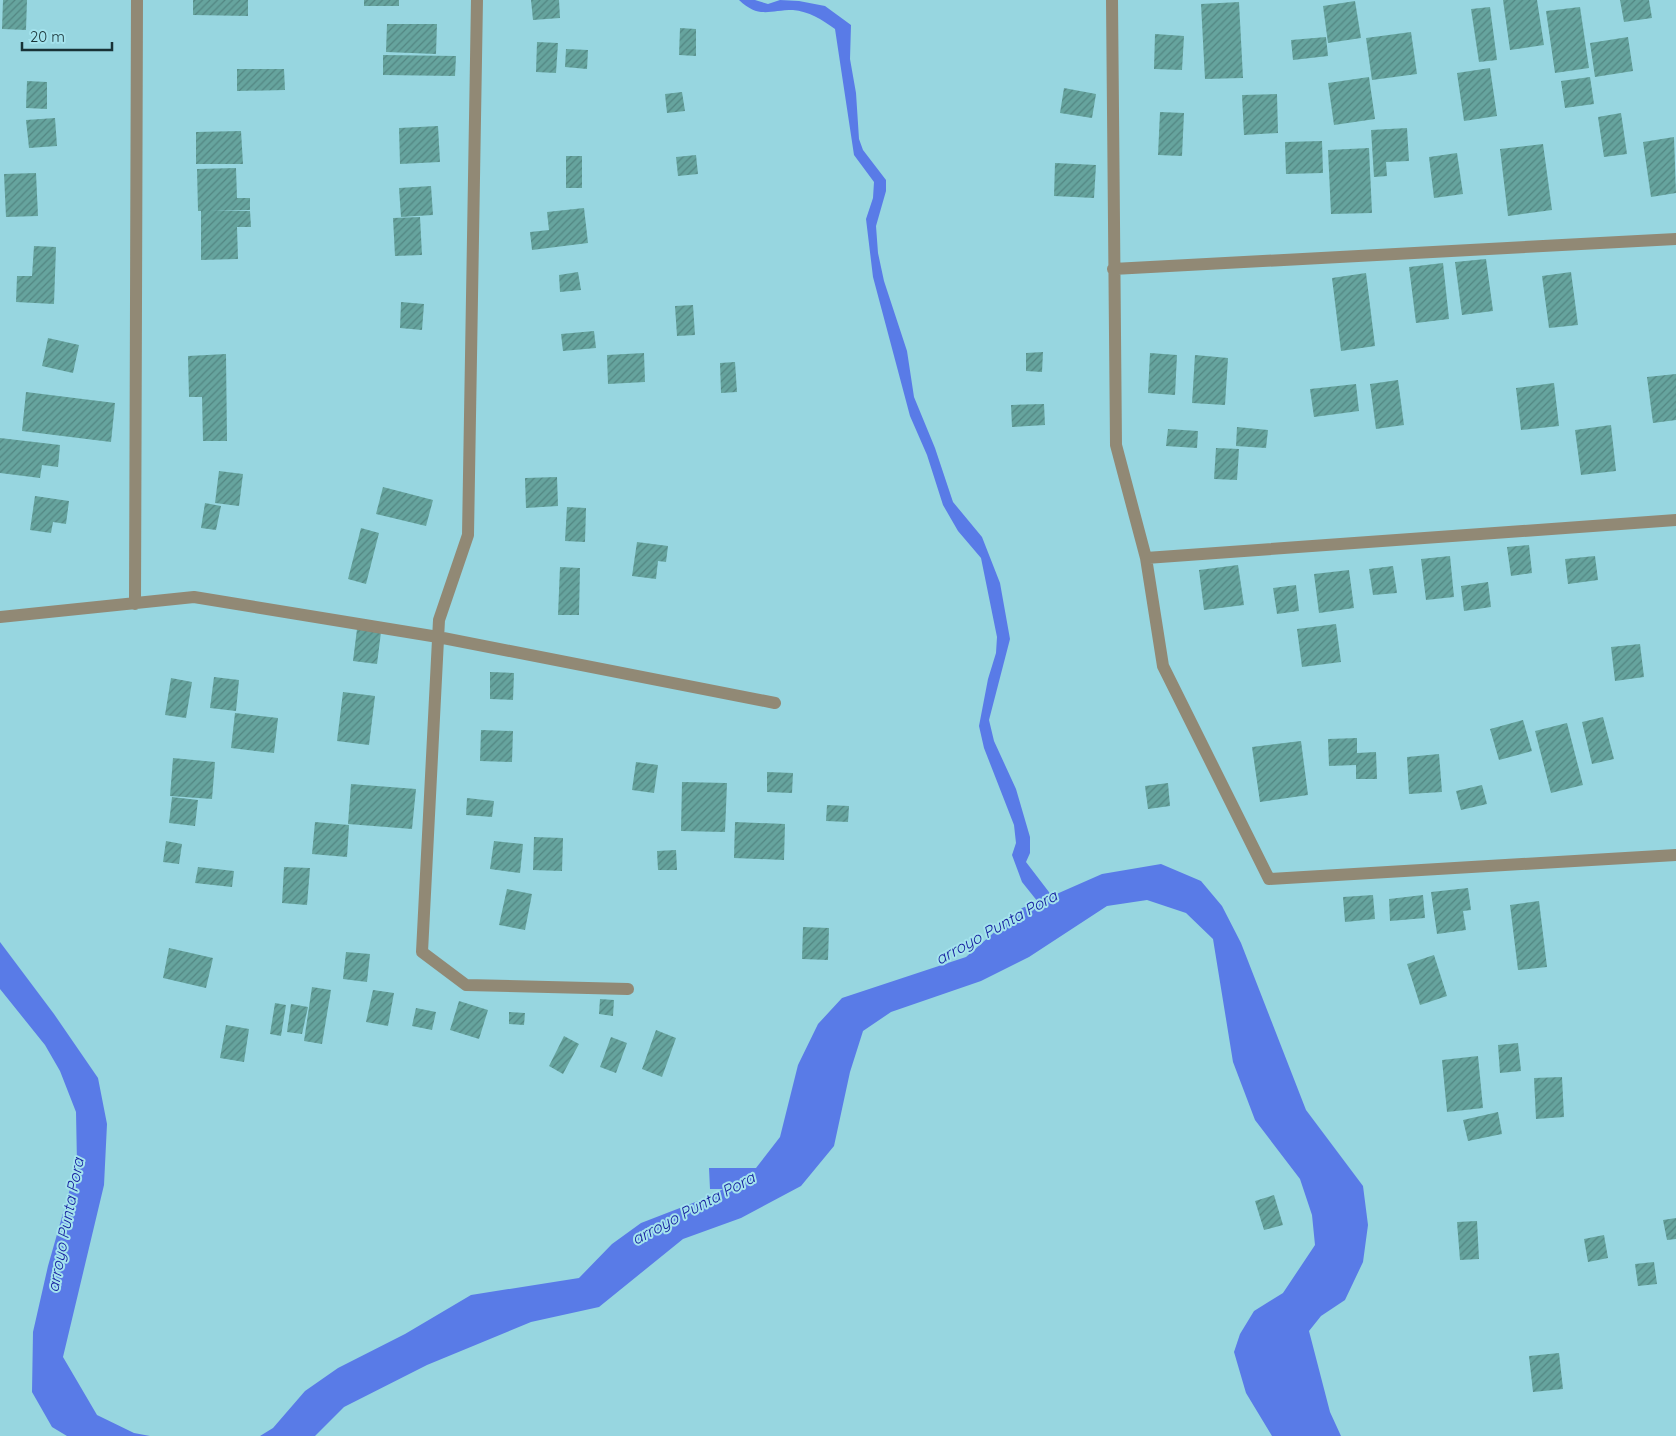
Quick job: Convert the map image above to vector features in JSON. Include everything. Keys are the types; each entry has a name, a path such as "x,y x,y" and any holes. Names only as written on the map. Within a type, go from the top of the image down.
{"street":[{"path":"135,604 137,0"},
{"path":"477,0 468,535 439,620 422,952 466,985 628,989"},
{"path":"1112,0 1116,445 1146,558 1162,666 1268,879 1676,855"},
{"path":"1113,269 1676,239"},
{"path":"1146,558 1676,520"},
{"path":"0,617 194,597 438,637 775,702"}],"water":[{"name":"arroyo Punta Pora","path":"739,0 755,0 768,4 780,0 799,1 825,6 851,25 850,59 856,93 859,139 863,150 886,180 886,191 876,226 878,253 884,281 907,351 914,397 935,448 953,502 982,537 1000,583 1010,639 989,720 994,741 1016,789 1030,837 1030,853 1026,862 1052,896 1102,874 1161,864 1201,881 1222,906 1241,943 1306,1110 1363,1186 1368,1225 1363,1262 1345,1300 1321,1316 1309,1331 1330,1412 1341,1436 1272,1436 1246,1393 1234,1352 1240,1334 1254,1311 1283,1293 1315,1245 1312,1215 1300,1179 1255,1120 1233,1062 1213,939 1186,913 1147,900 1107,906 1029,957 981,981 891,1012 863,1031 850,1072 834,1146 801,1186 741,1218 683,1239 599,1307 531,1322 427,1365 344,1407 315,1436 260,1436 273,1428 305,1391 338,1368 405,1334 471,1295 579,1278 612,1244 641,1223 711,1196 723,1189 710,1189 709,1168 756,1168 780,1137 798,1065 818,1024 842,998 966,957 1022,908 1038,902 1022,882 1012,855 1016,843 1014,825 984,748 979,726 988,679 996,653 997,637 981,558 958,531 943,505 927,455 910,416 873,277 866,219 873,198 874,182 854,155 835,29 820,19 804,12 793,10 759,12 752,10"},
{"name":"arroyo Punta Pora","path":"0,942 54,1014 98,1078 107,1124 104,1185 63,1357 97,1415 134,1433 150,1436 67,1436 52,1427 32,1392 33,1332 48,1266 77,1164 76,1112 60,1071 45,1045 0,989"}],"building":[{"path":"3,0 27,0 26,30 2,29"},
{"path":"193,0 248,0 248,16 193,15"},
{"path":"364,0 399,0 399,6 364,6"},
{"path":"531,0 559,0 560,18 533,20"},
{"path":"1503,0 1537,0 1544,45 1510,50"},
{"path":"1620,0 1649,0 1652,18 1624,22"},
{"path":"1355,1 1361,38 1328,43 1323,6"},
{"path":"1239,2 1243,78 1205,79 1201,4"},
{"path":"1490,7 1497,60 1479,62 1471,9"},
{"path":"1580,7 1589,68 1555,73 1546,11"},
{"path":"387,24 437,24 436,54 386,52"},
{"path":"680,28 696,29 696,56 679,55"},
{"path":"1411,32 1417,74 1372,80 1366,38"},
{"path":"1155,34 1184,36 1182,70 1154,69"},
{"path":"1326,37 1328,56 1293,60 1291,40"},
{"path":"1628,37 1633,71 1595,77 1590,43"},
{"path":"537,42 558,43 556,73 536,72"},
{"path":"566,49 588,50 587,69 565,67"},
{"path":"383,55 456,56 455,76 383,75"},
{"path":"1490,68 1497,116 1464,121 1457,73"},
{"path":"237,69 284,69 285,90 237,91"},
{"path":"1369,77 1375,119 1334,125 1328,83"},
{"path":"1590,77 1594,104 1565,108 1561,81"},
{"path":"27,81 47,82 47,109 26,108"},
{"path":"1064,88 1096,94 1092,118 1060,113"},
{"path":"682,92 685,111 667,113 665,94"},
{"path":"1277,94 1278,133 1244,135 1242,95"},
{"path":"1160,112 1184,113 1182,156 1158,155"},
{"path":"1621,113 1627,154 1604,157 1598,117"},
{"path":"55,118 57,146 29,148 26,120"},
{"path":"438,126 440,162 400,164 399,128"},
{"path":"1407,128 1409,161 1386,162 1387,176 1374,177 1371,130"},
{"path":"241,131 243,164 196,164 196,132"},
{"path":"1674,137 1676,193 1651,197 1643,142"},
{"path":"1322,141 1323,173 1286,174 1285,142"},
{"path":"1543,144 1552,210 1508,216 1500,149"},
{"path":"1369,148 1372,213 1331,214 1328,150"},
{"path":"1457,153 1463,194 1434,198 1429,157"},
{"path":"696,155 698,174 678,176 676,157"},
{"path":"566,156 582,156 582,188 566,188"},
{"path":"1055,163 1096,165 1094,198 1054,196"},
{"path":"236,168 237,198 250,198 250,210 211,211 250,211 251,227 237,227 238,259 201,260 201,211 198,211 197,169"},
{"path":"36,173 38,216 6,217 4,174"},
{"path":"431,186 433,215 401,217 399,188"},
{"path":"584,208 588,243 532,250 530,232 549,230 547,212"},
{"path":"420,217 422,255 395,256 393,218"},
{"path":"34,246 56,247 54,304 16,302 17,276 32,276"},
{"path":"1486,259 1493,311 1462,315 1455,262"},
{"path":"1443,263 1449,319 1416,323 1409,267"},
{"path":"578,272 581,290 560,292 559,275"},
{"path":"1571,272 1578,325 1549,328 1542,276"},
{"path":"1366,273 1375,346 1341,351 1332,278"},
{"path":"401,302 424,304 422,330 400,328"},
{"path":"693,305 695,335 677,336 675,306"},
{"path":"594,331 596,348 563,351 561,334"},
{"path":"48,338 79,345 73,373 42,366"},
{"path":"1043,352 1042,372 1026,371 1026,353"},
{"path":"644,353 645,382 608,384 607,355"},
{"path":"1150,353 1177,355 1175,395 1148,393"},
{"path":"226,354 227,441 203,441 202,397 189,397 188,356"},
{"path":"1195,355 1228,358 1225,405 1192,403"},
{"path":"735,362 737,392 721,393 720,363"},
{"path":"1676,374 1676,420 1653,423 1647,377"},
{"path":"1398,380 1404,425 1376,429 1370,384"},
{"path":"1554,383 1559,426 1521,430 1516,388"},
{"path":"1356,384 1359,411 1314,417 1310,389"},
{"path":"26,392 115,403 111,442 22,431"},
{"path":"1044,404 1045,425 1012,427 1011,405"},
{"path":"1611,425 1616,471 1581,475 1575,430"},
{"path":"1237,427 1268,430 1266,448 1236,446"},
{"path":"1168,429 1198,431 1197,448 1166,446"},
{"path":"0,438 60,445 58,467 42,465 40,478 0,473"},
{"path":"1216,448 1239,449 1237,480 1214,479"},
{"path":"219,471 243,474 239,506 215,503"},
{"path":"557,477 558,506 526,508 525,478"},
{"path":"383,487 433,500 426,526 376,514"},
{"path":"35,496 69,501 66,524 53,522 51,533 30,530"},
{"path":"205,503 221,506 216,530 201,528"},
{"path":"567,507 586,508 585,542 565,541"},
{"path":"361,528 379,533 366,584 348,579"},
{"path":"637,542 668,546 666,562 658,561 656,579 632,576"},
{"path":"1529,545 1532,573 1511,576 1507,547"},
{"path":"1450,556 1454,597 1426,600 1421,559"},
{"path":"1595,556 1598,580 1568,584 1565,559"},
{"path":"1238,565 1244,605 1204,610 1199,570"},
{"path":"1393,566 1397,593 1373,595 1369,569"},
{"path":"560,567 580,568 579,615 558,615"},
{"path":"1349,570 1354,608 1319,613 1314,574"},
{"path":"1488,582 1491,607 1464,611 1461,586"},
{"path":"1296,585 1299,611 1277,614 1273,588"},
{"path":"1336,624 1341,662 1302,667 1297,629"},
{"path":"357,629 381,632 377,664 353,661"},
{"path":"1640,644 1644,677 1615,681 1611,647"},
{"path":"490,672 514,673 513,700 490,699"},
{"path":"214,677 239,680 236,711 210,708"},
{"path":"171,678 192,682 186,718 165,715"},
{"path":"343,692 375,696 369,745 337,741"},
{"path":"235,713 278,718 274,753 231,748"},
{"path":"1603,717 1614,759 1592,764 1582,722"},
{"path":"1523,720 1532,751 1499,760 1490,729"},
{"path":"1567,723 1583,785 1551,793 1535,731"},
{"path":"481,730 513,731 512,762 480,761"},
{"path":"1357,738 1357,753 1376,752 1377,779 1356,779 1356,765 1329,766 1328,739"},
{"path":"1301,741 1308,795 1260,802 1252,747"},
{"path":"1439,754 1442,792 1409,794 1407,757"},
{"path":"173,758 215,762 212,799 170,796"},
{"path":"636,762 658,765 654,793 632,790"},
{"path":"767,772 793,773 792,793 767,792"},
{"path":"682,782 727,783 725,832 681,831"},
{"path":"1168,783 1170,806 1148,809 1145,786"},
{"path":"351,784 416,789 412,829 348,824"},
{"path":"1482,785 1487,804 1461,810 1456,791"},
{"path":"172,797 198,800 195,826 169,823"},
{"path":"467,798 494,801 492,817 466,815"},
{"path":"827,805 849,806 848,822 826,821"},
{"path":"315,822 349,825 347,857 312,854"},
{"path":"735,822 785,824 784,860 734,858"},
{"path":"534,837 563,838 562,871 533,870"},
{"path":"166,841 182,844 179,864 163,862"},
{"path":"494,841 523,844 520,873 490,869"},
{"path":"676,850 677,870 658,870 657,851"},
{"path":"198,867 234,871 232,887 195,883"},
{"path":"284,867 310,868 307,905 282,903"},
{"path":"1468,888 1471,910 1463,911 1466,930 1437,934 1431,892"},
{"path":"507,889 532,894 525,930 499,925"},
{"path":"1373,895 1375,919 1345,922 1343,897"},
{"path":"1423,895 1425,918 1390,921 1389,899"},
{"path":"1539,901 1547,967 1518,970 1510,905"},
{"path":"803,927 829,928 828,960 802,959"},
{"path":"169,948 213,958 206,988 163,978"},
{"path":"346,952 370,954 367,982 343,979"},
{"path":"1434,955 1447,996 1420,1005 1407,964"},
{"path":"312,987 331,990 322,1044 304,1041"},
{"path":"373,990 394,993 388,1026 366,1022"},
{"path":"600,999 614,1000 613,1016 599,1014"},
{"path":"459,1001 488,1010 479,1039 450,1030"},
{"path":"275,1003 286,1005 281,1036 270,1034"},
{"path":"291,1004 308,1007 302,1034 287,1032"},
{"path":"416,1008 436,1012 432,1030 412,1026"},
{"path":"509,1012 525,1013 524,1025 509,1024"},
{"path":"226,1025 249,1029 244,1062 220,1058"},
{"path":"656,1030 676,1038 662,1077 642,1069"},
{"path":"564,1036 579,1044 563,1074 549,1066"},
{"path":"611,1037 627,1043 616,1073 600,1067"},
{"path":"1518,1043 1521,1071 1500,1073 1498,1045"},
{"path":"1478,1056 1483,1108 1447,1112 1442,1060"},
{"path":"1562,1077 1564,1117 1536,1119 1534,1078"},
{"path":"1498,1112 1502,1134 1468,1141 1463,1120"},
{"path":"1274,1195 1283,1225 1264,1230 1255,1201"},
{"path":"1676,1218 1676,1239 1667,1240 1663,1220"},
{"path":"1477,1221 1479,1259 1460,1260 1457,1222"},
{"path":"1604,1235 1608,1258 1588,1262 1584,1239"},
{"path":"1654,1262 1657,1284 1638,1286 1635,1264"},
{"path":"1559,1353 1563,1389 1533,1392 1529,1356"}]}
